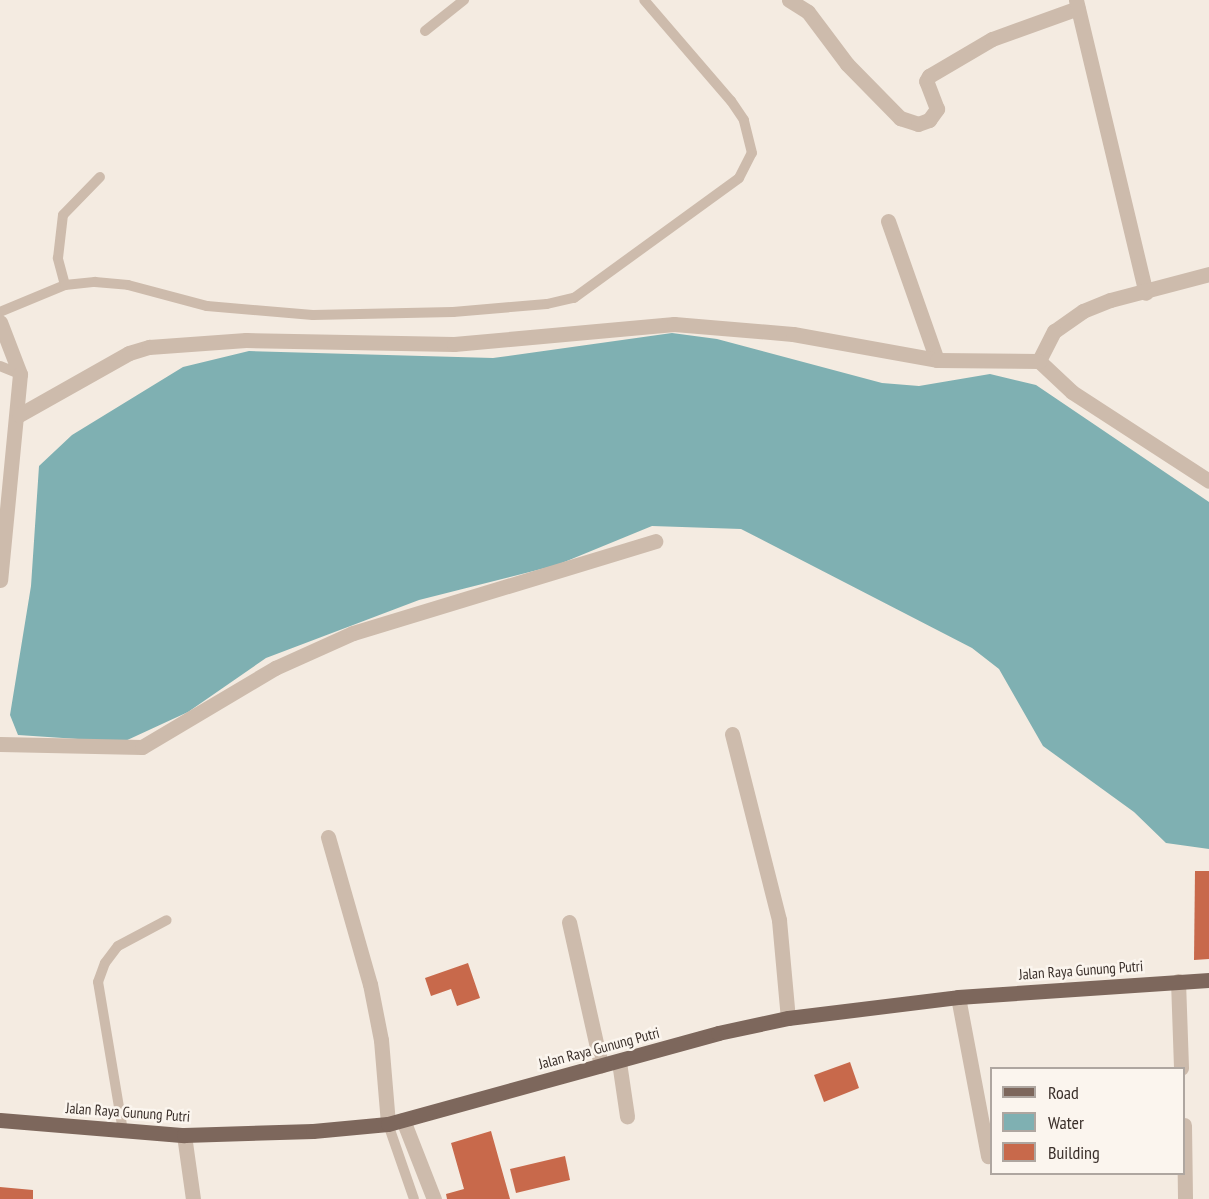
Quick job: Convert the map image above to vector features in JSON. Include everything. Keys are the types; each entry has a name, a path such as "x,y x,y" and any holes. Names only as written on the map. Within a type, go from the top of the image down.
{"main road":[{"name":"Jalan Raya Gunung Putri","path":"0,1120 184,1135 313,1131 395,1122 601,1065 788,1018 958,997 1209,980"}],"street":[{"path":"789,0 808,12 847,64 900,117 918,124 929,120 937,109 926,81 929,76 992,39 1077,4 1146,293"},
{"path":"888,221 938,360"},
{"path":"1039,361 1045,343 1069,319 1110,300 1146,293 1209,274"},
{"path":"0,322 20,374 19,415 6,473 0,580"},
{"path":"19,415 129,353 149,347 246,340 454,344 686,324 793,334 938,360 1039,361 1072,392 1209,481"},
{"path":"0,744 142,747 275,668 353,633 655,541"},
{"path":"732,734 777,910 788,1018"},
{"path":"328,837 343,876 372,993 395,1122 434,1199"},
{"path":"569,922 601,1065"},
{"path":"1178,981 1181,1067"},
{"path":"958,997 988,1156"},
{"path":"619,1062 627,1116"},
{"path":"184,1135 193,1199"},
{"path":"1185,1175 1185,1199"}],"lane":[{"path":"425,31 464,0"},
{"path":"0,312 65,285 128,285 207,306 314,315 453,312 547,304 574,298 740,178 752,153 744,120 731,101 644,0"},
{"path":"65,285 58,258 63,215 100,177"},
{"path":"0,366 20,374"},
{"path":"123,1131 98,982 105,963 118,946 167,920"},
{"path":"395,1122 414,1199"}],"water":[{"path":"672,333 717,339 882,383 919,386 990,374 1036,385 1209,502 1209,849 1166,843 1134,812 1043,746 999,669 972,648 741,529 652,526 557,565 419,600 266,658 188,712 123,742 18,735 10,715 31,586 39,466 72,435 183,367 249,351 493,358"}],"building":[{"path":"1195,871 1209,871 1209,959 1194,960"},
{"path":"468,963 480,998 457,1006 451,989 431,996 425,978"},
{"path":"850,1062 859,1088 824,1102 814,1075"},
{"path":"491,1131 510,1199 447,1199 446,1194 464,1189 451,1143"},
{"path":"565,1156 570,1180 516,1193 510,1169"},
{"path":"0,1187 33,1190 33,1199 0,1199"}]}
